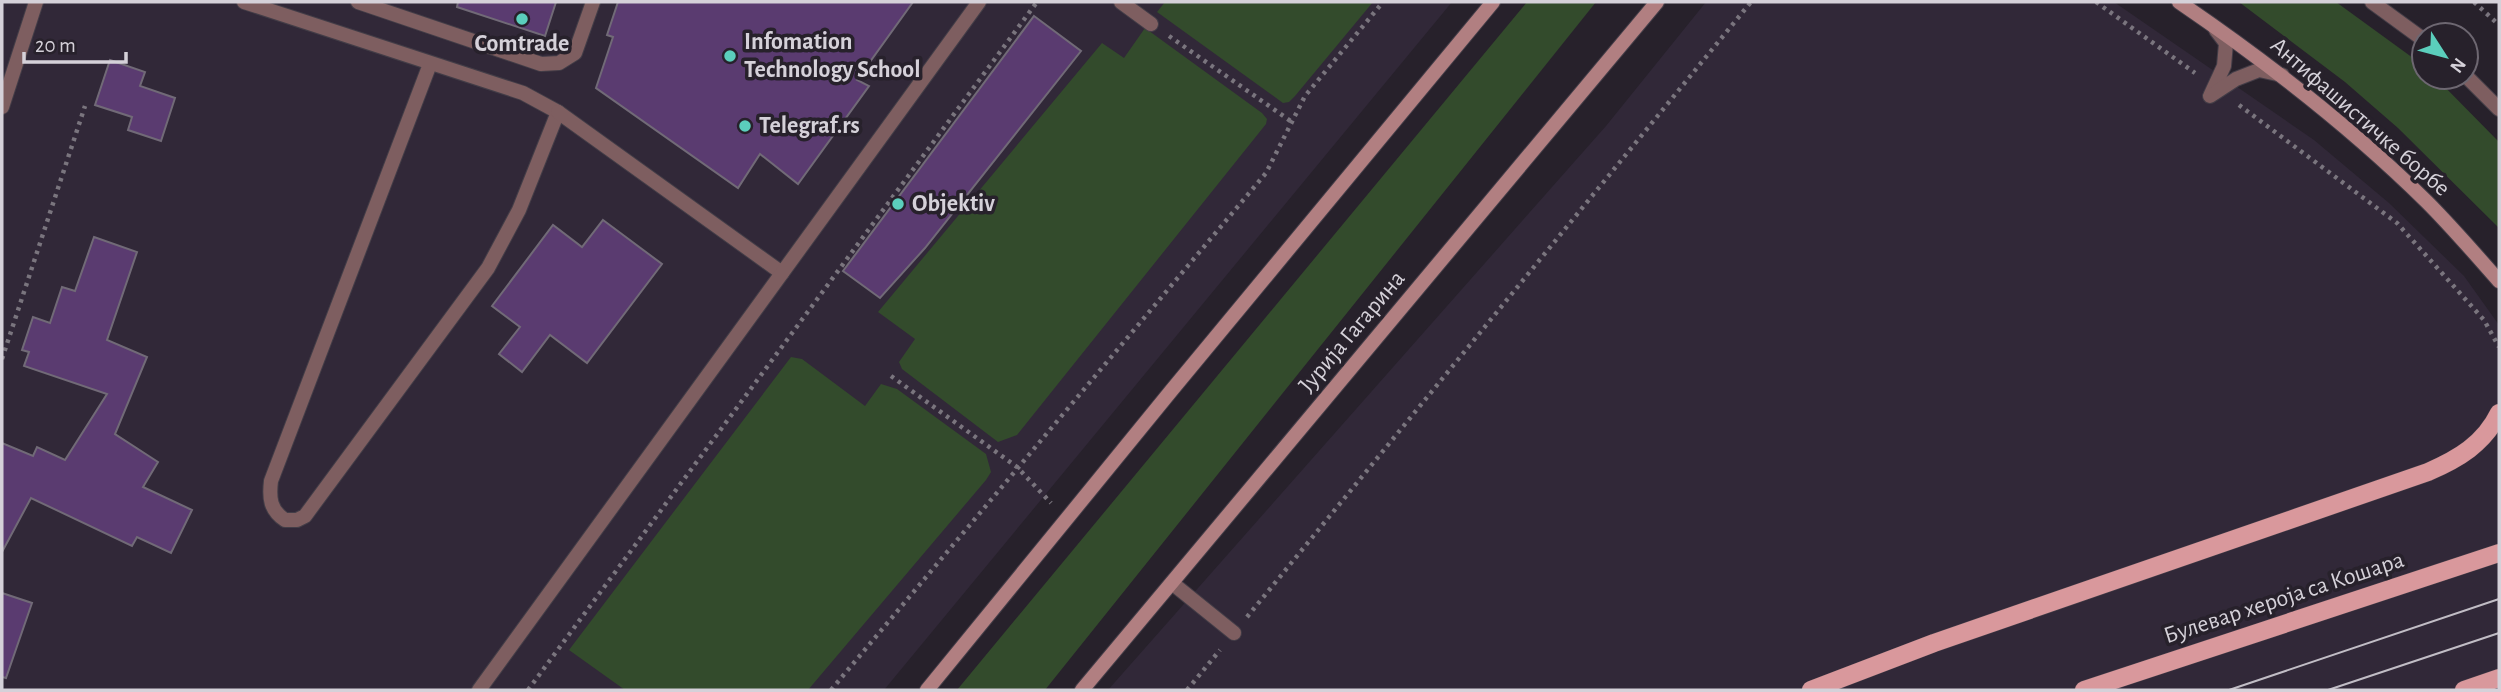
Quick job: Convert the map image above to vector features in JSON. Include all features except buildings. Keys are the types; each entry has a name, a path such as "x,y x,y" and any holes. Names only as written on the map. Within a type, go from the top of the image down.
{"main road":[{"path":"927,690 1493,2"},
{"name":"Јурија Гагарина","path":"1083,690 1657,2"},
{"name":"Антифашистичке борбе","path":"2179,2 2282,75 2382,159 2499,281"},
{"path":"1811,690 1934,643 2428,472 2455,460 2480,442 2499,413"},
{"name":"Булевар хероја са Кошара","path":"2084,690 2499,553"},
{"path":"2464,690 2499,678"}],"lane":[{"path":"2,107 36,2"},
{"path":"244,2 523,93 558,112 782,273"},
{"path":"358,2 541,64 559,63 575,53 593,2"},
{"path":"479,690 979,2"},
{"path":"1121,2 1151,24"},
{"path":"2372,2 2410,30"},
{"path":"2213,25 2226,43 2224,66 2216,88"},
{"path":"430,64 271,481 269,496 273,510 285,520 297,520 305,516 488,268 519,211 558,112"},
{"path":"2216,88 2259,70 2282,75"},
{"path":"2480,90 2499,109"},
{"path":"1172,583 1234,633"}],"path":[{"path":"528,690 1037,2"},
{"path":"831,690 1266,173 1305,96 1382,2"},
{"path":"1187,690 1751,2"},
{"path":"2096,2 2397,223 2484,320 2499,347"},
{"path":"2474,2 2499,25"},
{"path":"1151,24 1292,122"},
{"path":"2,359 85,106"},
{"path":"891,376 1017,467 1066,519"}],"shaded area":[{"path":"2,2 1452,2 884,690 2,690"},
{"path":"1706,2 2114,2 2314,140 2389,203 2464,276 2499,325 2499,690 1108,690 1606,126"}],"green space":[{"path":"1165,2 1373,2 1295,96 1289,102 1283,103 1157,12"},
{"path":"1527,2 1596,2 1045,690 957,690"},
{"path":"2239,2 2336,2 2410,56 2410,91 2449,91 2499,142 2499,228 2398,128 2345,82"},
{"path":"1145,28 1262,113 1267,119 1266,124 1017,435 998,442 902,369 899,362 915,339 878,312 1102,43 1124,58"},
{"path":"791,357 802,359 865,406 881,384 897,389 986,454 991,472 808,690 625,690 569,650"}],"tram line":[{"path":"2229,690 2499,599"},
{"path":"2328,690 2499,633"}],"place":[{"name":"Comtrade","path":"522,19"},
{"name":"Infomation Technology School","path":"730,56"},
{"name":"Telegraf.rs","path":"745,126"},
{"name":"Objektiv","path":"898,204"}]}
